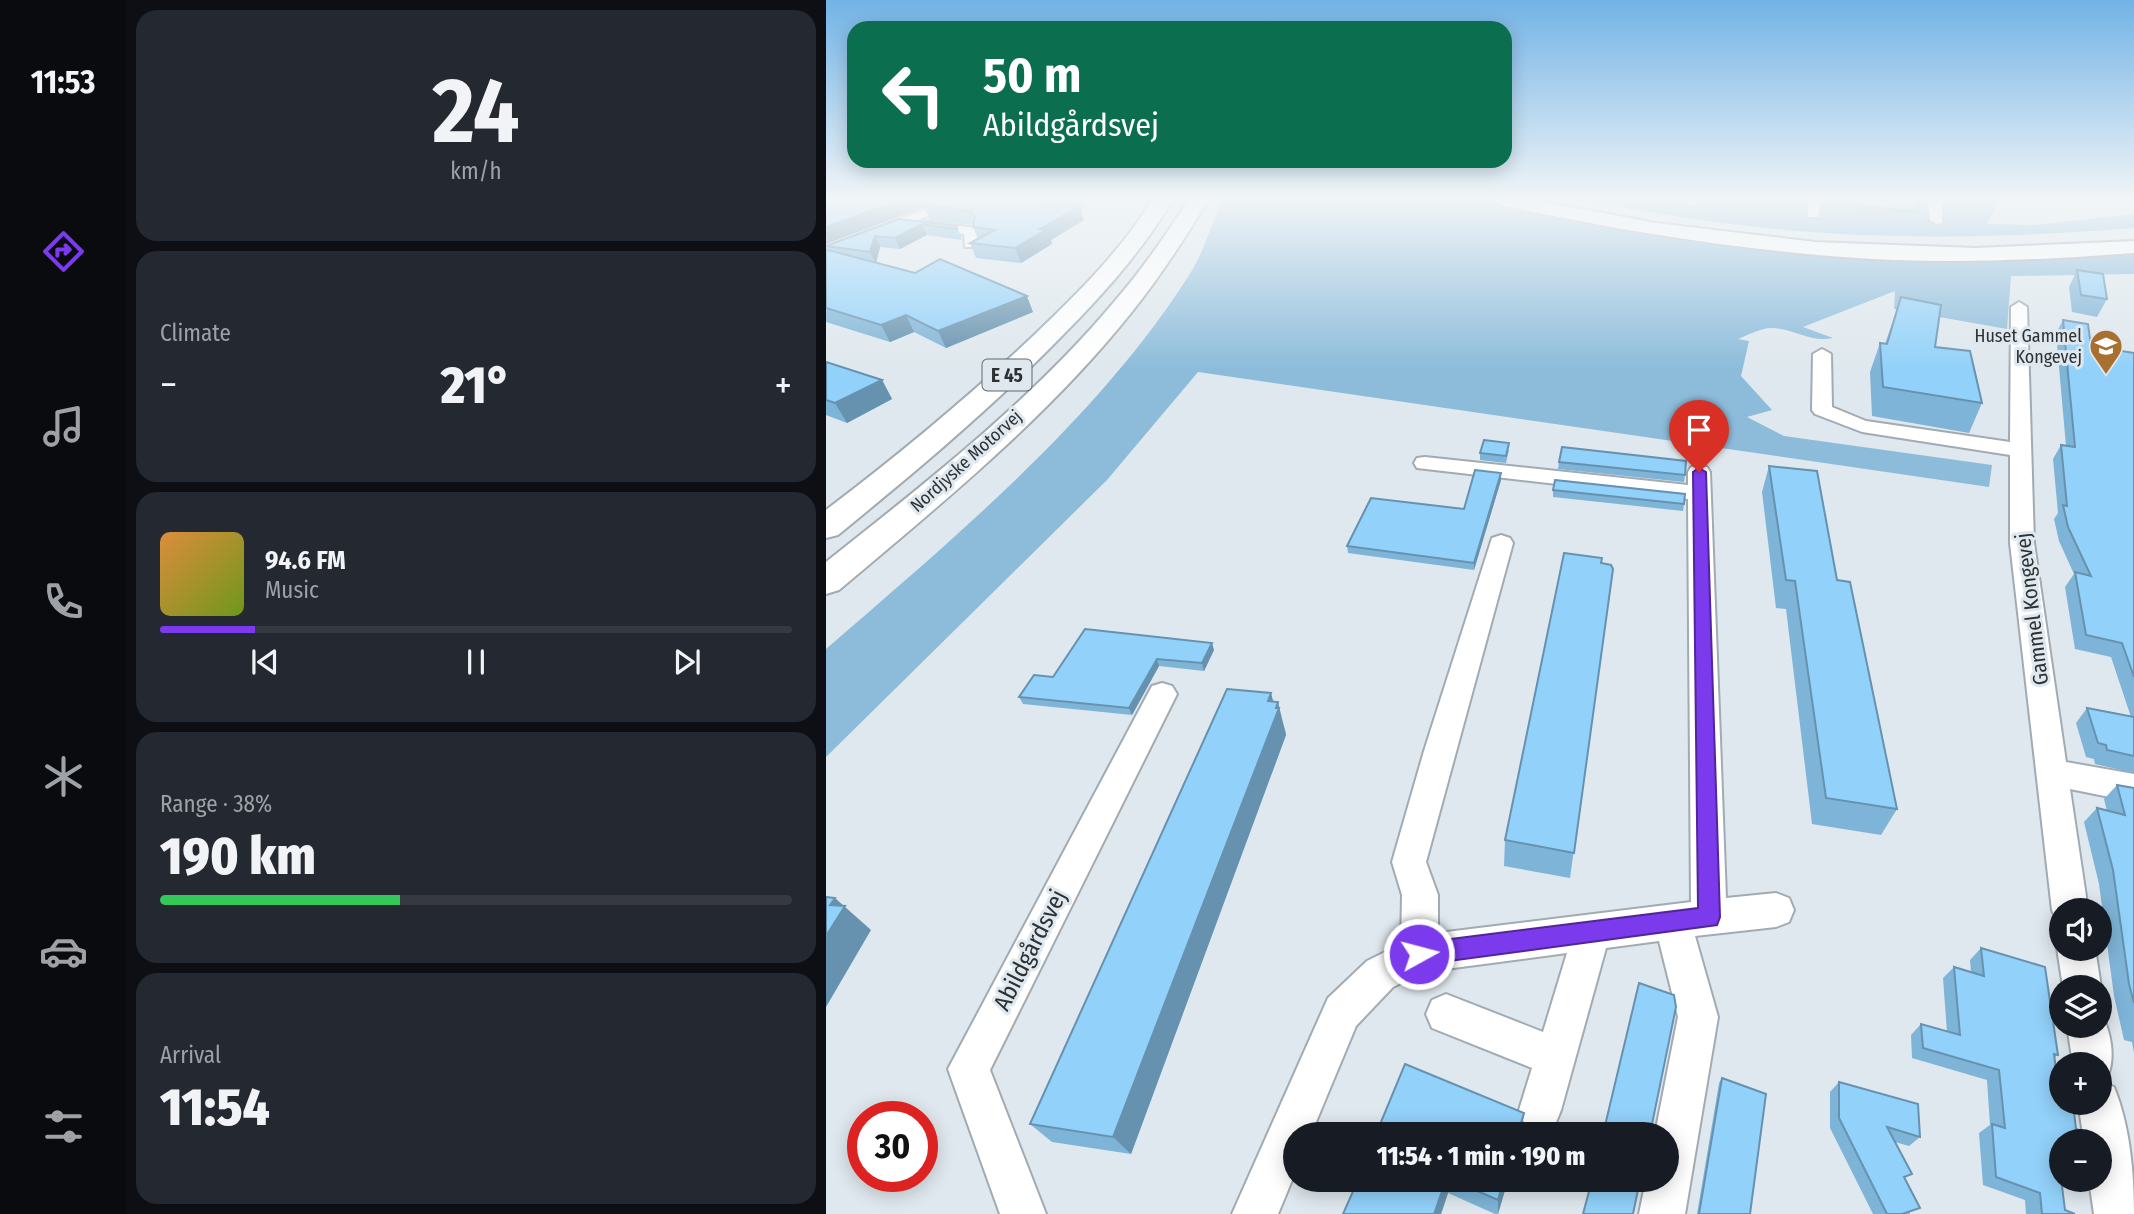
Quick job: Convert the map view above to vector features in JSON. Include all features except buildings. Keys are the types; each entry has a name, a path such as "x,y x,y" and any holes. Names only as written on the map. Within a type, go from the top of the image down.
{"highway":[{"name":"Nordjyske Motorvej","path":"826,527 946,429 1026,358 1086,298 1123,256"},
{"name":"Nordjyske Motorvej","path":"826,581 915,508 1062,375 1163,256"},
{"path":"826,608 930,509 1000,432"}],"street":[{"name":"Gammel Kongevej","path":"2019,307 2022,543 2069,898"},
{"path":"1822,354 1822,411 1862,426 2021,450"},
{"path":"1425,463 1699,482 1691,920 1699,1017 1662,1214"},
{"path":"1419,954 1420,895 1409,862 1501,543"},
{"name":"Abildgårdsvej","path":"1023,1214 969,1069 1162,694"},
{"path":"2053,773 2134,788"},
{"path":"1255,1214 1342,1012 1380,974 1419,954 1776,910"},
{"path":"1540,1110 1592,932"},
{"path":"1446,1014 1556,1058"},
{"path":"2101,1115 2117,1214"}],"shaded area":[{"path":"1200,256 1867,256 2055,259 2134,256 2134,274 2011,276 2007,329 1894,309 1895,291 1803,327 1833,338 1817,339 1771,328 1738,339 1749,341 1741,376 1772,410 1747,417 1784,436 1992,465 1989,487 1198,372 1107,480 826,757 826,649 974,519 1069,426 1114,376 1154,325"}],"place":[{"name":"Huset Gammel Kongevej","path":"2106,376"}],"route":[{"path":"1419,954 1709,917 1699,472"}]}
